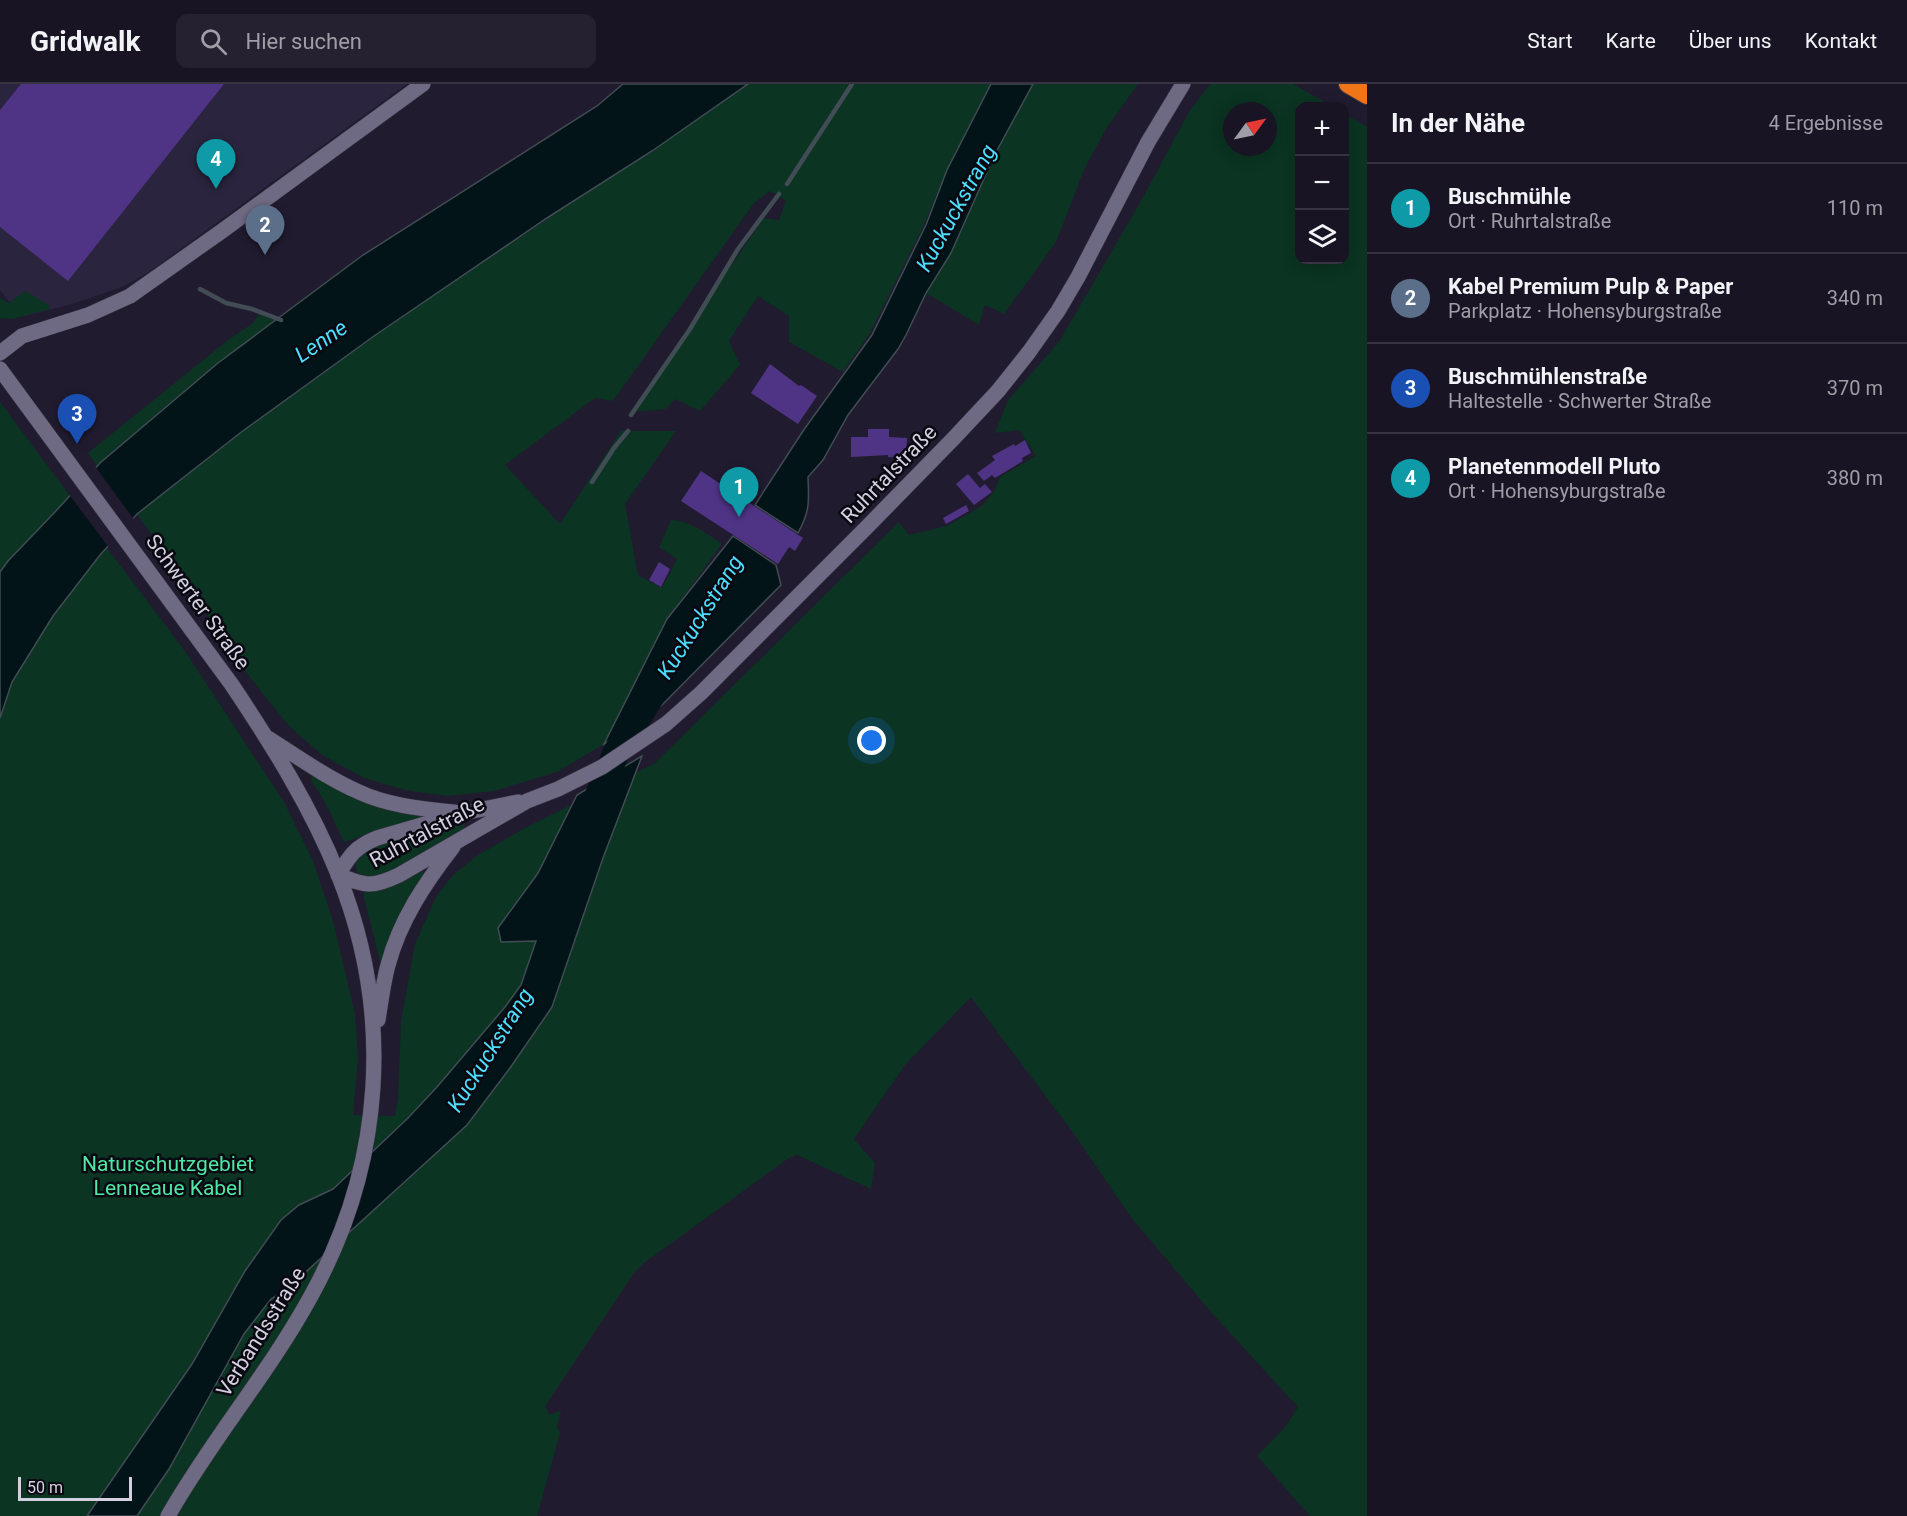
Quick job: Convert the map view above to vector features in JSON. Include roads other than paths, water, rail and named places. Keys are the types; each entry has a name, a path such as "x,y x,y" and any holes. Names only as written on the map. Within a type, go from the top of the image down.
{"highway":[{"path":"1348,84 1367,95"}],"main road":[{"path":"0,353 22,336 88,315 130,296 423,84"},
{"name":"Ruhrtalstraße","path":"527,801 462,813 366,843 350,854 338,875 362,884 381,882 399,875 527,801 558,789 602,767 666,724 710,685 923,470 998,391 1029,352 1058,311 1078,277 1154,132 1183,84"},
{"name":"Schwerter Straße","path":"0,369 232,685 266,737 310,813 338,875"},
{"path":"266,737 321,772 360,793 393,803 462,813"},
{"path":"375,1038 388,966 397,937 416,898 457,841"},
{"name":"Verbandsstraße","path":"168,1516 219,1435 295,1323 324,1272 354,1191 372,1107 375,1038 366,969 338,875"}],"water":[{"name":"Lenne","path":"623,84 748,84 652,151 547,218 374,336 240,433 137,514 100,555 53,616 12,682 0,718 0,572 100,463 218,363 363,255 597,106"},
{"path":"991,84 1033,84 995,154 951,253 926,293 898,349 848,415 823,460 808,477 808,506 798,533 755,505 803,431 872,335 926,225 947,170"},
{"path":"733,536 776,565 781,585 662,705 636,725 604,744 667,619"},
{"path":"642,756 603,858 552,1007 510,1068 467,1125 286,1290 271,1299 244,1334 169,1469 137,1516 87,1516 192,1364 245,1271 281,1220 299,1205 333,1189 408,1118 505,1007 521,985 536,941 501,942 498,928 538,873 577,795"}],"waterway":[{"path":"787,184 852,84"},
{"path":"631,415 690,329 738,249 779,194"},
{"path":"200,289 226,303 252,309 281,320"},
{"path":"592,482 628,431"},
{"name":"Kuckuckstrang","path":"591,813 616,753 652,695"}],"place":[{"name":"Planetenmodell Pluto","path":"216,189"},
{"name":"Kabel Premium Pulp & Paper","path":"265,255"},
{"name":"Buschmühlenstraße","path":"77,444"},
{"name":"Buschmühle","path":"739,517"}],"park label":[{"name":"Naturschutzgebiet Lenneaue Kabel","path":"168,1176"}]}
